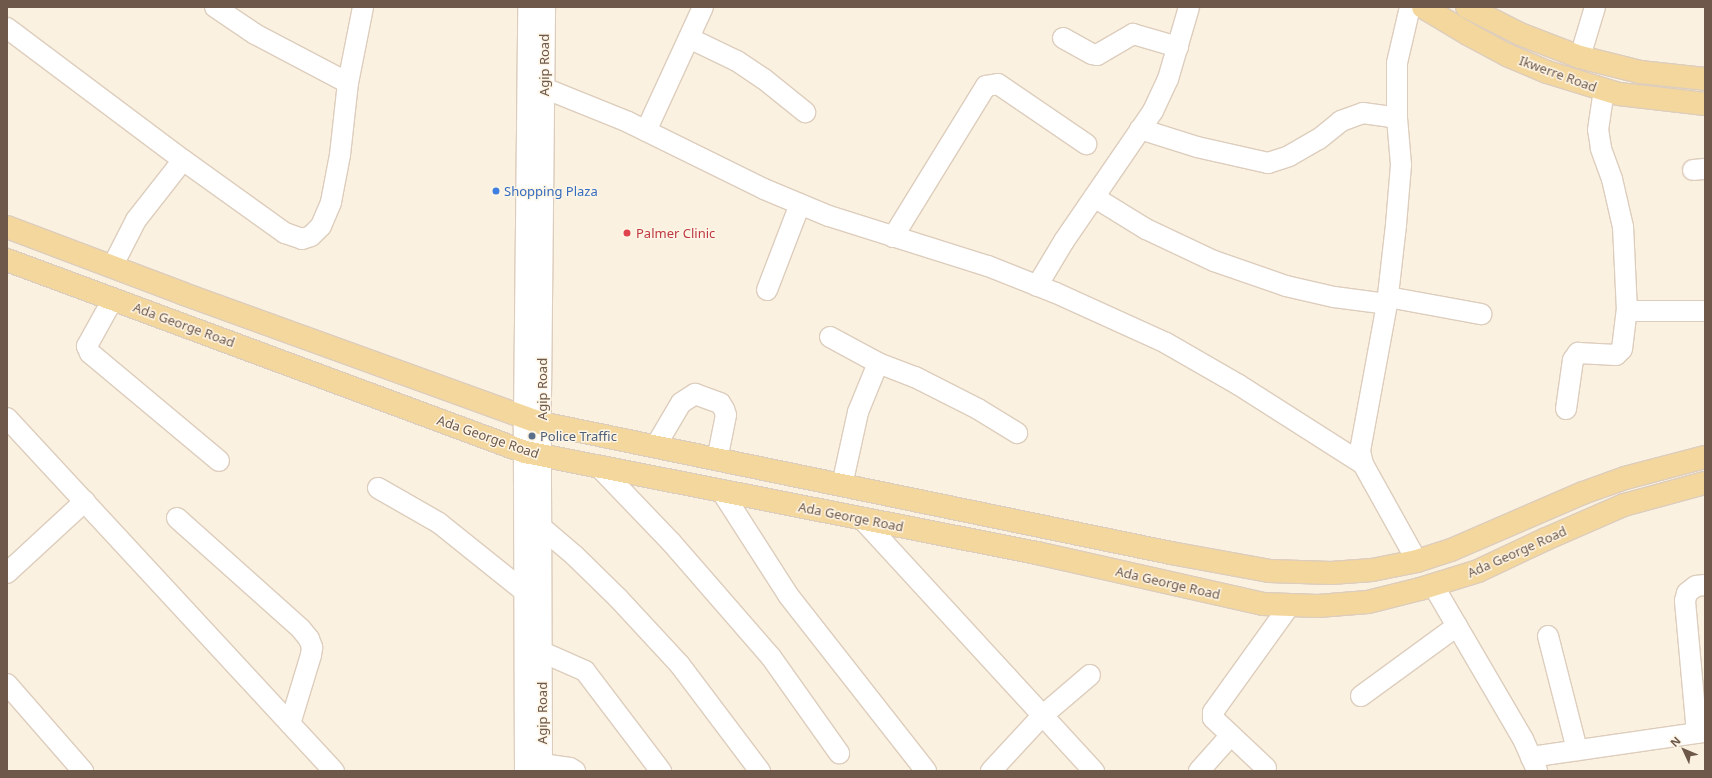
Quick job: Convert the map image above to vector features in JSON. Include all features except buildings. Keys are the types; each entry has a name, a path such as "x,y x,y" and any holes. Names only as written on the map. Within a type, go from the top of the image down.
{"main road":[{"name":"Ikwerre Road","path":"1423,7 1507,55 1547,72 1619,94 1705,104"},
{"name":"Ikwerre Road","path":"1478,10 1520,34 1580,57 1640,72 1705,79"},
{"name":"Ada George Road","path":"7,227 184,294 533,420 717,460 1164,552 1270,571 1330,573 1372,570 1417,561 1451,550 1583,493 1618,480 1705,457"},
{"name":"Ada George Road","path":"7,260 533,454 1037,553 1263,604 1318,606 1368,602 1433,585 1478,571 1546,538 1624,505 1705,483"}],"street":[{"path":"215,7 255,34 348,84"},
{"path":"7,28 183,160 285,233 302,239 311,236 321,226 331,202 340,155 348,84 362,7"},
{"name":"Agip Road","path":"528,7 533,454 525,592 536,769"},
{"name":"Agip Road","path":"533,420 544,88 545,7"},
{"path":"646,131 703,7"},
{"path":"1037,286 1094,197 1153,111 1168,79 1189,7"},
{"path":"1410,7 1397,63 1397,118 1402,165 1387,300 1360,451 1363,464 1417,561"},
{"path":"1580,57 1595,7"},
{"path":"1063,38 1092,54 1097,55 1133,34 1178,47"},
{"path":"689,38 736,61 764,78 806,112"},
{"path":"893,236 986,86 998,84 1086,144"},
{"path":"544,88 646,131 764,190 829,216 988,266 1166,343 1239,385 1363,464"},
{"path":"1566,409 1573,360 1578,353 1616,355 1622,349 1627,311 1623,227 1612,179 1601,148 1598,130 1604,90"},
{"path":"1140,129 1197,147 1268,163 1289,156 1318,139 1341,121 1362,113 1397,118"},
{"path":"112,267 136,220 183,160"},
{"path":"1094,197 1146,229 1214,261 1286,286 1334,297 1387,300 1481,314"},
{"path":"767,290 800,204"},
{"path":"114,299 88,346 90,353 218,461"},
{"path":"1627,311 1705,311"},
{"path":"830,337 878,363 916,377 978,409 1017,433"},
{"path":"842,485 858,412 878,363"},
{"path":"655,446 681,403 695,394 720,403 726,415 717,460"},
{"path":"7,418 86,501 334,771"},
{"name":"Agip Road","path":"533,454 541,527 542,652 536,769"},
{"path":"600,468 671,542 771,657 839,753"},
{"path":"378,488 439,523 525,592"},
{"path":"722,492 788,595 926,771"},
{"path":"7,573 86,501"},
{"path":"178,518 301,629 310,640 312,647 311,655 290,724"},
{"path":"862,519 1094,771"},
{"path":"541,527 574,555 618,598 680,665 760,771"},
{"path":"1433,585 1523,739 1534,764 1577,750 1701,733 1685,601 1687,593 1696,586 1705,585"},
{"path":"1266,768 1213,718 1213,712 1290,606"},
{"path":"1361,696 1457,626"},
{"path":"1548,636 1577,750"},
{"path":"542,652 585,670 660,771"},
{"path":"992,771 1042,716 1090,675"},
{"path":"7,684 83,771"},
{"path":"1199,771 1231,736"},
{"path":"536,769 570,768 575,771"}],"place":[{"name":"Shopping Plaza","path":"496,191"},
{"name":"Palmer Clinic","path":"627,233"},
{"name":"Police Traffic","path":"532,436"}]}
